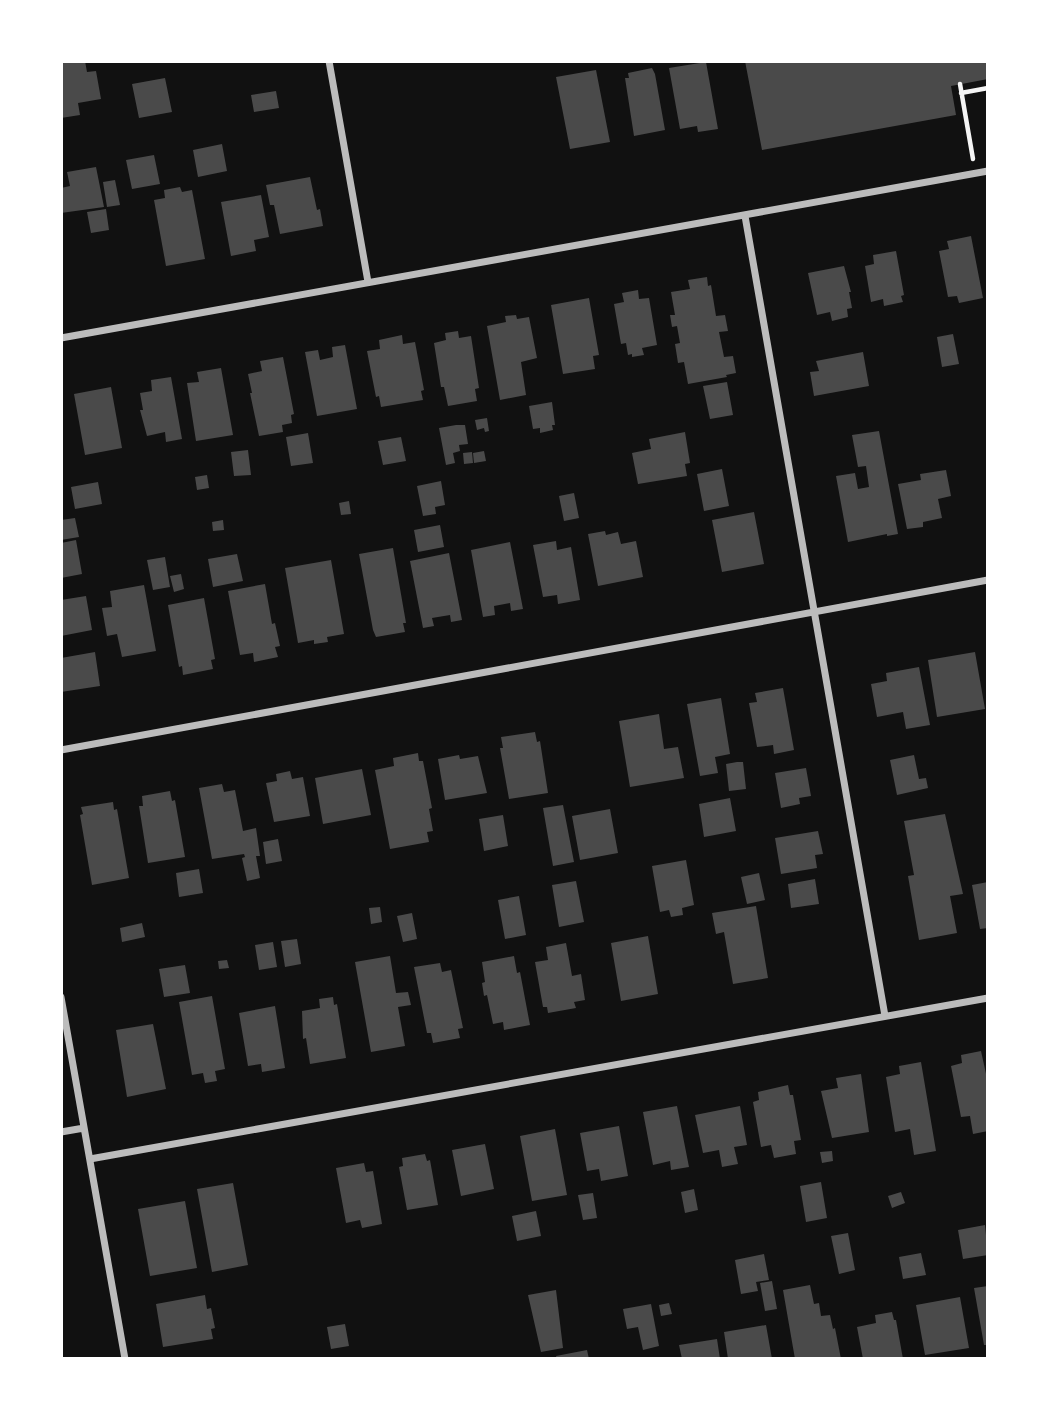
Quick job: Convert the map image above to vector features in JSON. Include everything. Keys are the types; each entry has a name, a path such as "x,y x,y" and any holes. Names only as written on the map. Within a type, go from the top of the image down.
{"street":[{"path":"329,61 368,282"},
{"path":"61,338 988,171"},
{"path":"745,216 885,1016"},
{"path":"61,750 988,580"},
{"path":"61,997 125,1359"},
{"path":"90,1159 988,998"},
{"path":"61,1132 85,1128"}],"path":[{"path":"960,84 975,173"},
{"path":"961,93 988,88"}],"building":[{"path":"85,61 87,72 96,71 101,99 78,103 80,115 61,118 61,63"},
{"path":"745,61 988,61 988,79 951,86 956,115 762,150"},
{"path":"706,62 718,129 698,132 697,126 680,129 669,68"},
{"path":"652,68 665,130 634,136 625,78 629,78 628,73"},
{"path":"596,70 610,142 570,149 556,77"},
{"path":"165,78 172,112 139,118 132,84"},
{"path":"276,91 279,108 254,112 251,95"},
{"path":"222,144 227,171 198,177 193,150"},
{"path":"154,155 160,184 132,189 126,160"},
{"path":"96,167 104,207 61,213 61,188 70,186 67,172"},
{"path":"310,177 323,226 280,234 274,205 270,205 266,185"},
{"path":"115,180 120,205 107,207 103,182"},
{"path":"180,187 182,192 192,190 205,259 166,266 154,200 165,198 164,190"},
{"path":"261,195 269,237 254,240 256,251 231,256 221,202"},
{"path":"106,209 109,230 91,233 87,212"},
{"path":"971,236 983,298 959,303 957,296 948,297 939,251 949,249 947,241"},
{"path":"896,251 903,302 884,306 883,299 871,302 865,266 874,264 873,255"},
{"path":"844,266 852,308 847,309 848,317 832,321 830,312 817,315 808,273"},
{"path":"707,277 716,316 725,315 728,331 719,332 724,357 733,356 736,373 688,384 684,362 678,363 675,344 680,343 677,326 672,327 670,315 675,315 671,292 690,289 688,280"},
{"path":"638,290 639,299 649,298 657,345 642,348 644,355 632,357 632,354 628,355 626,343 621,344 614,304 624,302 622,293"},
{"path":"589,298 599,355 593,356 595,369 563,374 551,305"},
{"path":"516,315 517,319 529,317 537,358 521,362 526,395 500,400 487,326 506,322 505,316"},
{"path":"458,331 459,338 471,336 479,388 475,389 477,401 448,406 444,387 441,387 434,343 446,340 445,333"},
{"path":"953,334 959,364 942,367 937,337"},
{"path":"402,335 403,344 415,342 424,390 421,391 423,400 381,407 379,396 376,397 367,351 380,349 379,340"},
{"path":"345,345 357,409 317,416 305,352 318,350 320,360 333,357 332,347"},
{"path":"863,352 869,386 814,396 810,372 819,371 816,361"},
{"path":"283,357 294,414 291,415 292,423 282,425 283,432 259,436 248,374 262,371 260,361"},
{"path":"221,368 233,435 196,441 187,383 199,382 197,372"},
{"path":"171,377 182,439 166,442 165,432 147,436 140,410 143,410 140,393 152,391 151,380"},
{"path":"727,382 733,415 710,419 703,386"},
{"path":"111,387 122,448 85,455 74,394"},
{"path":"552,402 555,425 552,425 553,430 540,433 540,428 533,429 529,406"},
{"path":"487,418 489,431 485,432 484,428 477,430 475,420"},
{"path":"465,425 468,444 459,445 460,451 453,453 455,463 446,465 439,428"},
{"path":"879,431 898,534 848,542 836,476 855,473 858,489 869,487 866,466 858,467 852,435"},
{"path":"685,432 690,463 685,464 687,476 638,484 632,453 651,449 649,439"},
{"path":"308,433 313,463 291,466 286,437"},
{"path":"401,437 406,461 383,465 378,441"},
{"path":"248,450 251,475 234,476 231,452"},
{"path":"484,451 486,461 474,463 473,453"},
{"path":"472,452 473,463 464,464 463,453"},
{"path":"722,469 729,506 704,511 697,474"},
{"path":"946,470 951,496 938,499 942,518 923,522 923,527 907,529 898,484 921,480 920,474"},
{"path":"207,475 209,488 197,490 195,477"},
{"path":"441,481 445,505 435,507 436,514 423,516 417,486"},
{"path":"98,482 102,504 75,509 71,487"},
{"path":"574,493 579,518 564,521 559,496"},
{"path":"349,501 351,514 341,515 339,503"},
{"path":"754,512 764,564 722,572 712,520"},
{"path":"75,518 79,537 61,540 61,520"},
{"path":"223,520 224,530 213,531 212,522"},
{"path":"440,525 444,547 418,552 414,530"},
{"path":"605,531 606,535 618,532 621,544 636,541 643,577 598,586 588,534"},
{"path":"76,540 82,574 61,578 61,543"},
{"path":"556,541 557,550 571,547 580,600 558,604 557,595 543,597 533,545"},
{"path":"510,542 523,609 511,611 510,603 494,606 495,615 483,617 471,550"},
{"path":"393,548 406,623 403,623 405,632 376,637 359,554"},
{"path":"449,553 462,620 451,622 450,615 432,618 434,626 423,628 410,561"},
{"path":"237,554 243,581 213,587 208,559"},
{"path":"165,557 170,587 153,590 147,560"},
{"path":"331,560 344,634 327,637 328,642 314,644 314,640 298,643 285,568"},
{"path":"181,574 184,589 174,592 170,576"},
{"path":"265,584 272,624 275,623 280,646 275,647 278,657 254,662 253,653 240,655 228,591"},
{"path":"144,585 156,651 122,657 117,634 107,636 102,608 112,607 110,591"},
{"path":"86,596 92,630 61,636 61,600"},
{"path":"204,598 215,659 211,660 213,669 183,675 182,666 179,667 168,605"},
{"path":"95,652 100,686 61,692 61,658"},
{"path":"975,652 985,709 937,717 928,660"},
{"path":"919,667 930,725 906,729 903,712 877,717 871,684 887,681 886,673"},
{"path":"783,688 794,750 774,754 773,745 757,747 749,703 757,702 755,693"},
{"path":"721,698 730,754 715,757 718,773 700,776 687,704"},
{"path":"659,714 664,749 678,747 684,778 630,787 619,721"},
{"path":"535,732 537,742 540,741 548,793 509,799 500,748 503,748 501,737"},
{"path":"418,753 419,761 423,761 432,808 429,809 433,831 427,832 429,842 390,849 375,770 394,766 393,758"},
{"path":"459,755 460,759 478,756 487,793 445,800 438,759"},
{"path":"914,755 919,779 926,778 928,788 897,795 890,760"},
{"path":"743,762 746,789 729,791 726,764"},
{"path":"806,768 811,796 799,798 800,804 781,808 775,773"},
{"path":"362,769 371,815 323,824 315,778"},
{"path":"290,771 292,779 303,777 310,816 274,822 266,783 277,781 276,774"},
{"path":"222,784 224,792 235,790 243,831 256,828 260,856 256,856 260,878 247,881 242,858 245,857 244,854 212,859 199,788"},
{"path":"170,791 172,801 175,800 185,857 148,863 139,806 143,806 142,796"},
{"path":"730,798 736,831 704,837 699,804"},
{"path":"113,802 114,810 117,809 129,878 92,885 80,815 83,814 81,807"},
{"path":"563,805 574,862 553,866 543,808"},
{"path":"610,809 618,853 580,860 572,816"},
{"path":"945,814 963,894 950,896 957,933 919,940 908,876 914,875 904,821"},
{"path":"503,815 508,846 484,851 479,819"},
{"path":"818,831 823,854 815,855 817,868 781,874 775,838"},
{"path":"278,839 282,861 266,864 263,842"},
{"path":"686,860 694,905 682,908 683,915 671,917 669,910 660,912 652,866"},
{"path":"199,869 203,893 179,897 176,873"},
{"path":"759,873 765,900 747,904 741,877"},
{"path":"815,879 819,904 791,908 788,884"},
{"path":"576,881 584,922 559,927 552,885"},
{"path":"988,882 988,928 980,929 972,885"},
{"path":"519,896 526,935 505,939 498,900"},
{"path":"756,906 768,978 733,984 724,932 716,934 712,913"},
{"path":"380,907 382,922 371,924 369,908"},
{"path":"412,913 417,939 403,942 397,916"},
{"path":"142,923 145,937 122,942 120,928"},
{"path":"648,936 658,994 621,1001 611,943"},
{"path":"297,939 301,964 285,967 281,941"},
{"path":"273,942 277,967 259,970 255,945"},
{"path":"566,943 572,976 581,974 585,1000 574,1002 576,1008 548,1013 547,1007 543,1007 535,962 548,960 546,947"},
{"path":"390,956 396,993 408,992 411,1005 398,1007 405,1046 371,1052 355,962"},
{"path":"514,956 517,973 520,972 530,1025 504,1030 503,1022 493,1024 487,995 484,996 482,962"},
{"path":"227,960 229,968 219,969 218,961"},
{"path":"440,963 442,972 451,970 463,1028 458,1029 460,1038 433,1043 431,1033 427,1033 414,967"},
{"path":"185,965 190,993 164,997 159,969"},
{"path":"212,996 225,1069 215,1071 217,1081 205,1083 203,1073 192,1075 179,1002"},
{"path":"333,997 334,1005 337,1004 346,1058 310,1064 306,1038 303,1039 302,1011 320,1008 319,999"},
{"path":"275,1006 285,1068 262,1072 261,1064 248,1066 239,1013"},
{"path":"153,1024 166,1089 127,1097 116,1030"},
{"path":"981,1051 988,1083 988,1131 973,1134 970,1116 961,1117 951,1066 962,1063 961,1055"},
{"path":"921,1062 936,1151 914,1155 910,1129 895,1132 886,1077 900,1074 899,1066"},
{"path":"861,1074 869,1132 832,1138 821,1091 838,1088 836,1078"},
{"path":"788,1085 790,1095 793,1095 801,1140 794,1141 796,1154 774,1158 771,1145 761,1147 753,1102 759,1100 758,1092"},
{"path":"677,1106 689,1167 671,1170 670,1161 653,1165 643,1112"},
{"path":"740,1106 747,1145 734,1147 738,1164 722,1167 719,1150 703,1153 695,1115"},
{"path":"619,1126 628,1176 601,1181 599,1169 587,1171 580,1133"},
{"path":"555,1129 567,1195 532,1201 520,1136"},
{"path":"485,1144 494,1189 461,1196 452,1150"},
{"path":"832,1151 833,1161 822,1163 820,1152"},
{"path":"425,1154 427,1161 430,1160 438,1205 407,1210 399,1167 403,1166 402,1158"},
{"path":"364,1163 366,1172 373,1171 382,1224 362,1228 360,1220 346,1223 336,1168"},
{"path":"821,1182 827,1218 806,1222 800,1186"},
{"path":"233,1183 248,1265 212,1272 197,1189"},
{"path":"694,1189 698,1210 685,1213 681,1192"},
{"path":"901,1192 905,1203 892,1208 888,1196"},
{"path":"593,1193 597,1218 583,1220 578,1195"},
{"path":"185,1201 197,1268 150,1276 138,1209"},
{"path":"536,1211 541,1236 517,1241 512,1216"},
{"path":"985,1225 988,1255 963,1259 958,1230"},
{"path":"848,1233 855,1270 839,1274 831,1236"},
{"path":"921,1253 926,1275 903,1279 899,1257"},
{"path":"764,1254 769,1280 756,1282 758,1291 741,1294 735,1260"},
{"path":"772,1281 777,1309 765,1311 760,1283"},
{"path":"810,1285 814,1304 819,1303 821,1316 830,1315 841,1359 795,1359 783,1290"},
{"path":"988,1286 988,1345 984,1345 974,1288"},
{"path":"556,1290 563,1348 541,1352 528,1295"},
{"path":"205,1295 207,1309 211,1308 215,1328 211,1329 213,1339 163,1347 156,1304"},
{"path":"960,1297 969,1348 925,1355 916,1305"},
{"path":"669,1303 672,1314 661,1316 659,1305"},
{"path":"651,1304 659,1346 643,1350 638,1327 627,1329 623,1309"},
{"path":"892,1312 903,1359 863,1359 857,1327 876,1323 875,1315"},
{"path":"345,1324 349,1346 331,1349 327,1327"},
{"path":"766,1325 772,1359 728,1359 724,1332"},
{"path":"717,1339 720,1359 682,1359 679,1345"},
{"path":"587,1350 589,1359 557,1359 556,1356"}]}
